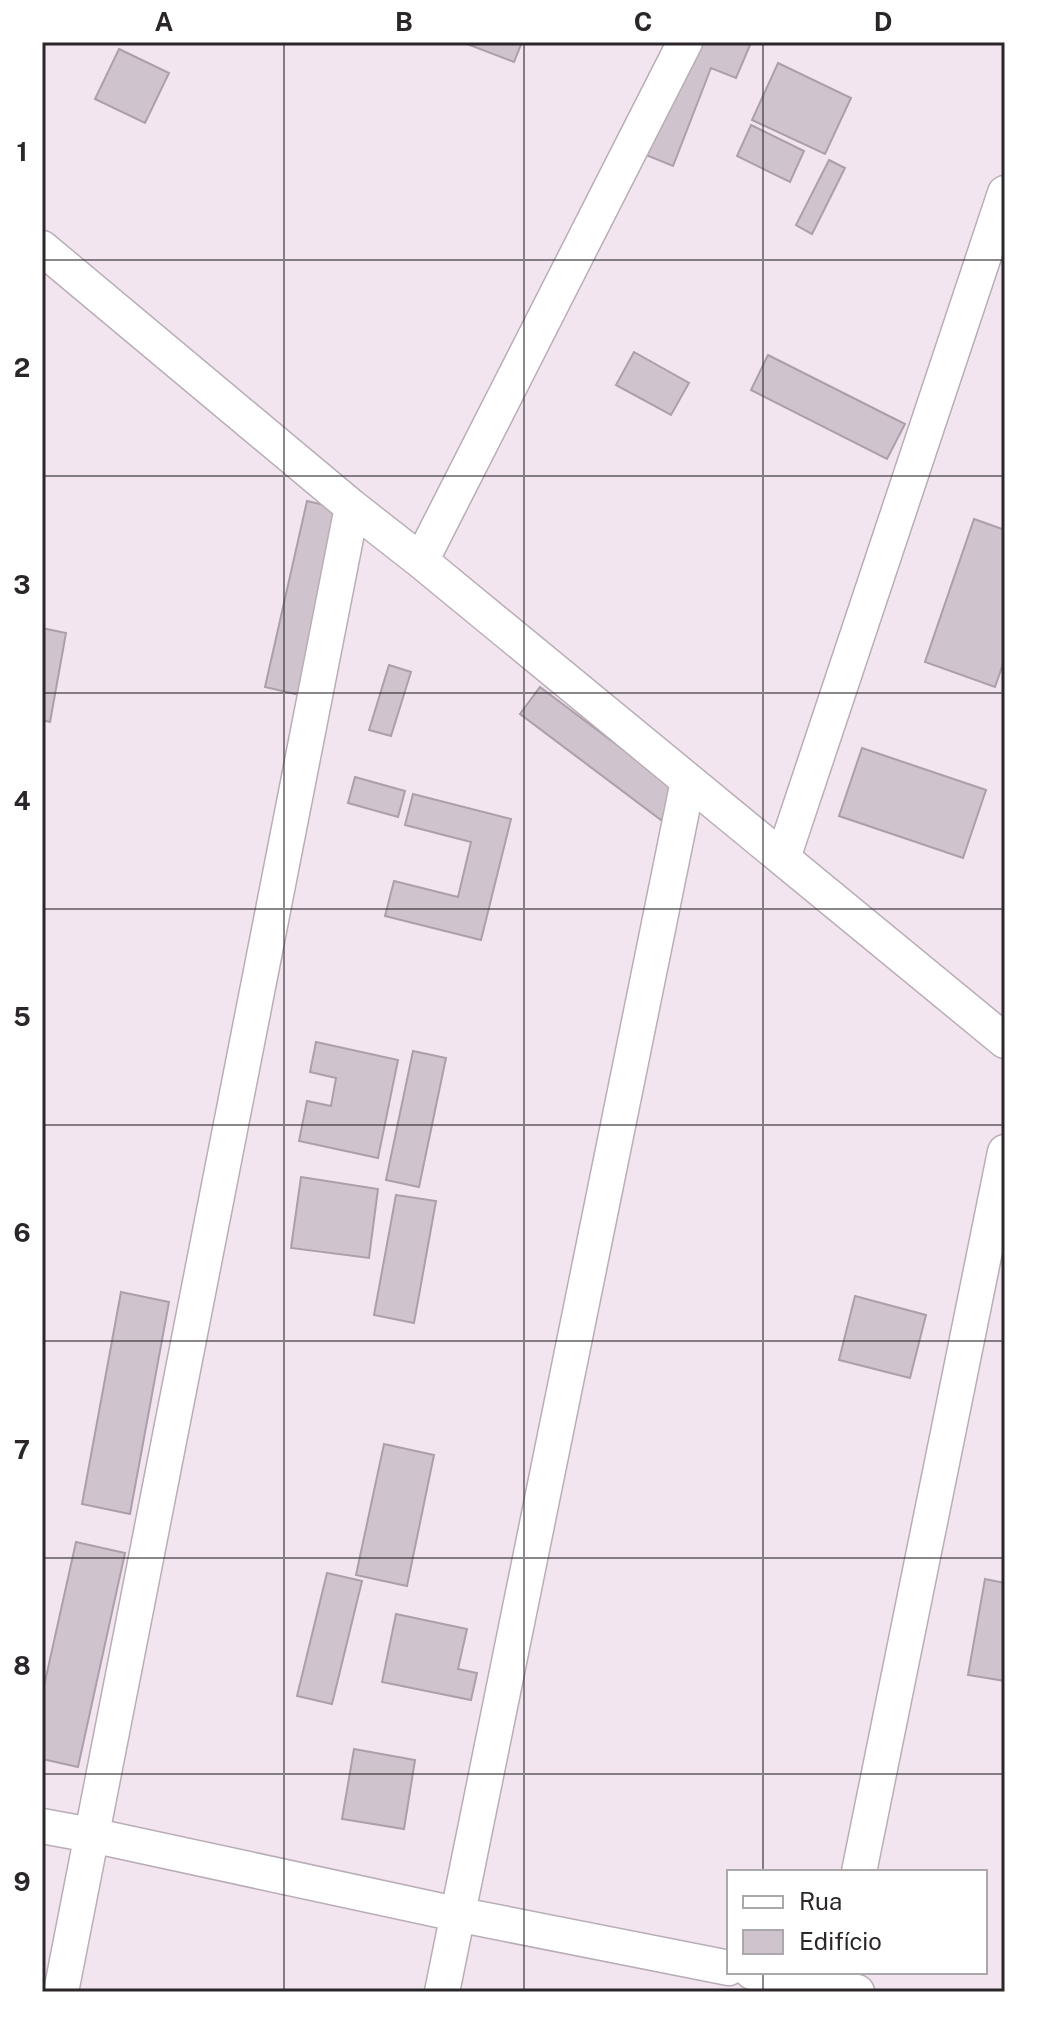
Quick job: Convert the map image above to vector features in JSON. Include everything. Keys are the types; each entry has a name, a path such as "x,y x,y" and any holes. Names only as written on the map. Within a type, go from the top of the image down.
{"street":[{"path":"421,561 685,42"},
{"path":"783,858 1005,193"},
{"path":"42,248 352,507 1005,1041"},
{"path":"61,1992 352,507"},
{"path":"442,1992 688,781"},
{"path":"859,1870 1005,1152"},
{"path":"42,1826 727,1968"},
{"path":"765,1974 842,1986"}],"building":[{"path":"462,42 522,42 514,62"},
{"path":"691,42 742,42 750,45 736,78 711,68 673,166 646,155"},
{"path":"119,49 169,73 145,123 95,99"},
{"path":"778,63 851,98 825,154 752,120"},
{"path":"751,125 804,151 790,182 737,156"},
{"path":"829,160 845,168 812,234 796,225"},
{"path":"634,352 689,383 671,415 616,385"},
{"path":"768,355 905,424 887,459 751,390"},
{"path":"307,501 342,509 300,695 265,687"},
{"path":"974,519 1005,530 1005,658 995,687 925,662"},
{"path":"42,628 66,633 50,722 42,720"},
{"path":"389,665 411,672 391,736 369,730"},
{"path":"540,687 681,793 661,820 520,714"},
{"path":"862,748 986,790 963,858 839,816"},
{"path":"355,777 405,791 398,817 348,803"},
{"path":"413,794 511,819 481,940 385,916 394,881 458,897 471,842 405,825"},
{"path":"316,1042 398,1060 378,1158 299,1141 307,1101 331,1106 336,1078 310,1072"},
{"path":"413,1051 446,1058 419,1187 386,1180"},
{"path":"301,1177 378,1189 369,1258 291,1248"},
{"path":"396,1195 436,1201 414,1323 374,1315"},
{"path":"121,1292 169,1302 130,1514 82,1504"},
{"path":"855,1296 926,1315 910,1378 839,1360"},
{"path":"384,1444 434,1455 407,1586 356,1575"},
{"path":"76,1542 125,1553 78,1767 42,1759 42,1695"},
{"path":"327,1573 362,1581 332,1704 297,1696"},
{"path":"985,1579 1005,1583 1005,1681 968,1675"},
{"path":"396,1614 467,1629 458,1669 477,1673 471,1700 382,1682"},
{"path":"354,1749 415,1760 404,1829 342,1819"}]}
